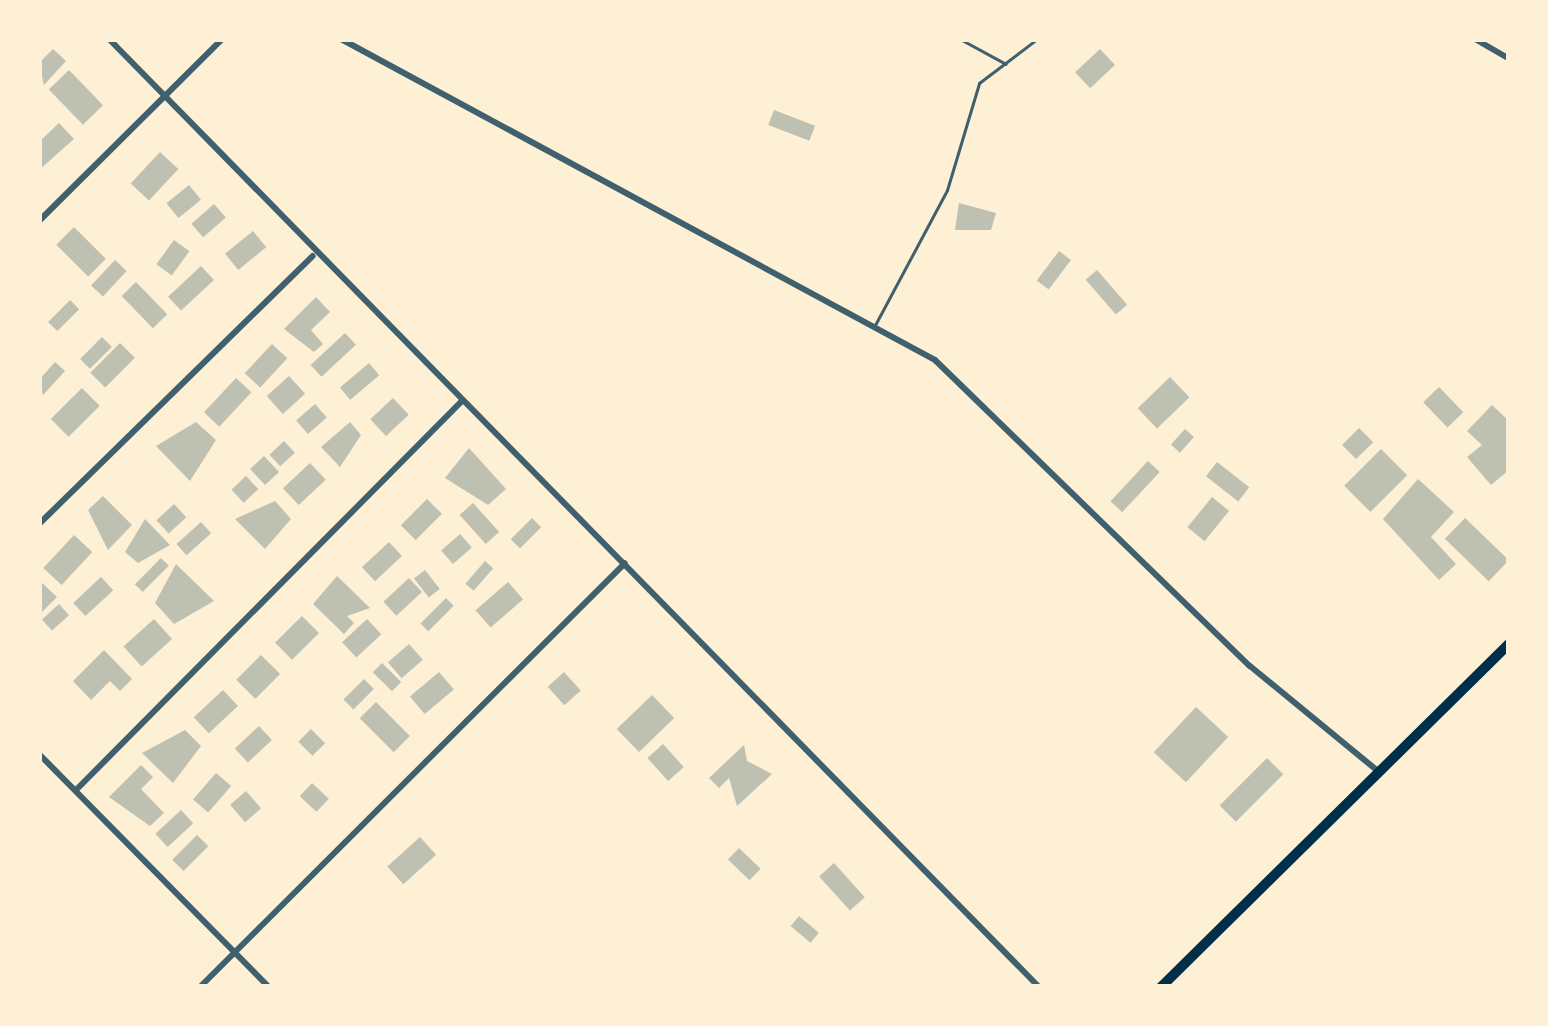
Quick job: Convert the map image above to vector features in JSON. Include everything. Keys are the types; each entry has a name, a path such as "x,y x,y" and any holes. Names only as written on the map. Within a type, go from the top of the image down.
{"highway":[{"path":"1161,987 1509,644"}],"street":[{"path":"109,39 313,256 625,563 1040,987"},
{"path":"39,221 168,98 222,39"},
{"path":"340,39 935,360 1250,666 1379,772"},
{"path":"1475,39 1509,59"},
{"path":"39,524 313,256"},
{"path":"76,790 460,402"},
{"path":"200,987 625,563"},
{"path":"39,754 268,987"}],"lane":[{"path":"960,39 1008,64"},
{"path":"875,325 947,190 976,87 1036,39"}],"building":[{"path":"53,49 66,61 44,85 39,63"},
{"path":"1100,49 1115,65 1090,88 1075,72"},
{"path":"69,70 103,105 83,125 49,89"},
{"path":"774,110 815,126 809,141 768,125"},
{"path":"59,123 74,139 39,170 39,142"},
{"path":"160,152 178,169 149,200 131,183"},
{"path":"189,185 201,200 178,218 166,203"},
{"path":"959,203 996,213 991,230 955,230"},
{"path":"214,204 226,218 203,237 191,224"},
{"path":"74,227 106,259 88,276 56,245"},
{"path":"253,231 266,247 238,270 225,254"},
{"path":"174,240 189,251 172,275 156,264"},
{"path":"1059,251 1071,260 1049,290 1037,281"},
{"path":"115,260 127,271 103,297 91,286"},
{"path":"201,266 214,280 181,311 168,297"},
{"path":"1097,270 1127,305 1116,315 1086,280"},
{"path":"136,282 167,314 153,328 122,296"},
{"path":"316,297 330,312 311,330 323,344 314,352 284,329"},
{"path":"70,300 79,309 57,331 48,322"},
{"path":"345,333 356,345 322,377 311,365"},
{"path":"102,337 112,347 90,369 80,359"},
{"path":"120,343 135,358 105,388 90,373"},
{"path":"272,344 287,358 260,388 245,373"},
{"path":"55,362 65,371 43,395 39,380"},
{"path":"369,363 379,375 350,400 340,387"},
{"path":"289,376 305,394 283,414 267,396"},
{"path":"1170,377 1189,397 1157,428 1138,408"},
{"path":"236,378 251,392 219,427 204,412"},
{"path":"1439,387 1463,412 1447,427 1423,402"},
{"path":"82,388 100,406 69,437 51,419"},
{"path":"393,398 409,415 386,436 370,419"},
{"path":"315,404 327,418 308,434 296,420"},
{"path":"1492,405 1509,421 1509,470 1491,485 1467,457 1482,445 1467,431"},
{"path":"196,422 216,440 190,481 156,446"},
{"path":"350,422 361,435 340,467 321,447"},
{"path":"1359,428 1373,442 1356,459 1342,445"},
{"path":"1185,429 1194,437 1180,453 1171,445"},
{"path":"284,441 295,453 280,466 269,455"},
{"path":"469,448 506,489 488,505 445,478"},
{"path":"1381,449 1407,475 1370,512 1344,486"},
{"path":"264,456 279,472 265,485 250,469"},
{"path":"1148,461 1160,472 1122,512 1110,501"},
{"path":"1217,462 1249,487 1238,501 1206,476"},
{"path":"310,463 326,480 299,505 283,488"},
{"path":"246,476 258,489 244,503 231,490"},
{"path":"1418,479 1454,512 1431,537 1456,564 1439,580 1383,519"},
{"path":"103,496 132,525 108,550 88,510"},
{"path":"1212,497 1229,511 1205,541 1187,527"},
{"path":"427,499 442,514 416,540 401,525"},
{"path":"275,501 291,519 265,549 235,519"},
{"path":"473,503 499,532 486,544 460,515"},
{"path":"174,504 186,517 169,534 156,520"},
{"path":"532,518 541,527 520,548 511,539"},
{"path":"1465,518 1509,560 1489,581 1445,539"},
{"path":"145,519 170,545 138,563 125,552"},
{"path":"201,522 211,533 187,555 176,544"},
{"path":"460,534 472,548 453,564 441,550"},
{"path":"74,535 92,552 62,585 43,568"},
{"path":"389,542 402,556 375,581 362,567"},
{"path":"161,558 169,566 143,592 135,584"},
{"path":"485,561 493,568 474,591 465,584"},
{"path":"176,564 214,601 174,624 155,603"},
{"path":"425,570 440,589 429,598 414,579"},
{"path":"337,576 370,608 347,616 354,623 344,634 313,604"},
{"path":"101,577 113,590 85,616 73,603"},
{"path":"409,578 422,592 396,616 383,602"},
{"path":"39,580 57,597 39,615"},
{"path":"508,582 523,599 491,628 476,610"},
{"path":"446,598 454,606 428,631 421,623"},
{"path":"59,604 69,615 52,631 42,619"},
{"path":"302,616 319,633 292,660 275,643"},
{"path":"154,619 172,639 142,666 124,646"},
{"path":"367,619 381,634 356,658 342,642"},
{"path":"409,644 423,660 402,678 388,662"},
{"path":"104,650 132,679 120,691 110,681 91,700 73,681"},
{"path":"261,655 280,674 255,699 236,680"},
{"path":"382,663 401,682 392,691 373,672"},
{"path":"439,672 454,690 425,714 410,696"},
{"path":"564,672 581,691 564,705 548,687"},
{"path":"364,679 374,689 353,709 343,700"},
{"path":"223,690 238,706 209,733 194,717"},
{"path":"652,695 674,718 639,752 617,729"},
{"path":"376,702 410,736 394,752 360,718"},
{"path":"1196,707 1228,737 1186,782 1154,752"},
{"path":"259,726 272,740 248,762 235,749"},
{"path":"311,729 325,743 312,756 298,742"},
{"path":"185,730 201,746 173,783 142,753"},
{"path":"663,744 684,767 668,781 647,758"},
{"path":"744,745 747,761 772,774 737,806 729,778 719,788 709,778"},
{"path":"1267,758 1283,774 1236,822 1220,805"},
{"path":"141,765 153,777 141,789 164,813 150,826 109,797"},
{"path":"216,773 231,786 208,813 193,799"},
{"path":"312,783 329,799 317,812 300,796"},
{"path":"246,791 261,808 245,822 230,805"},
{"path":"181,810 193,823 168,847 155,834"},
{"path":"197,835 208,846 184,871 172,860"},
{"path":"420,837 436,855 403,884 387,866"},
{"path":"739,848 761,869 749,880 728,860"},
{"path":"834,863 865,897 850,911 819,876"},
{"path":"799,916 819,933 811,943 791,926"}]}
